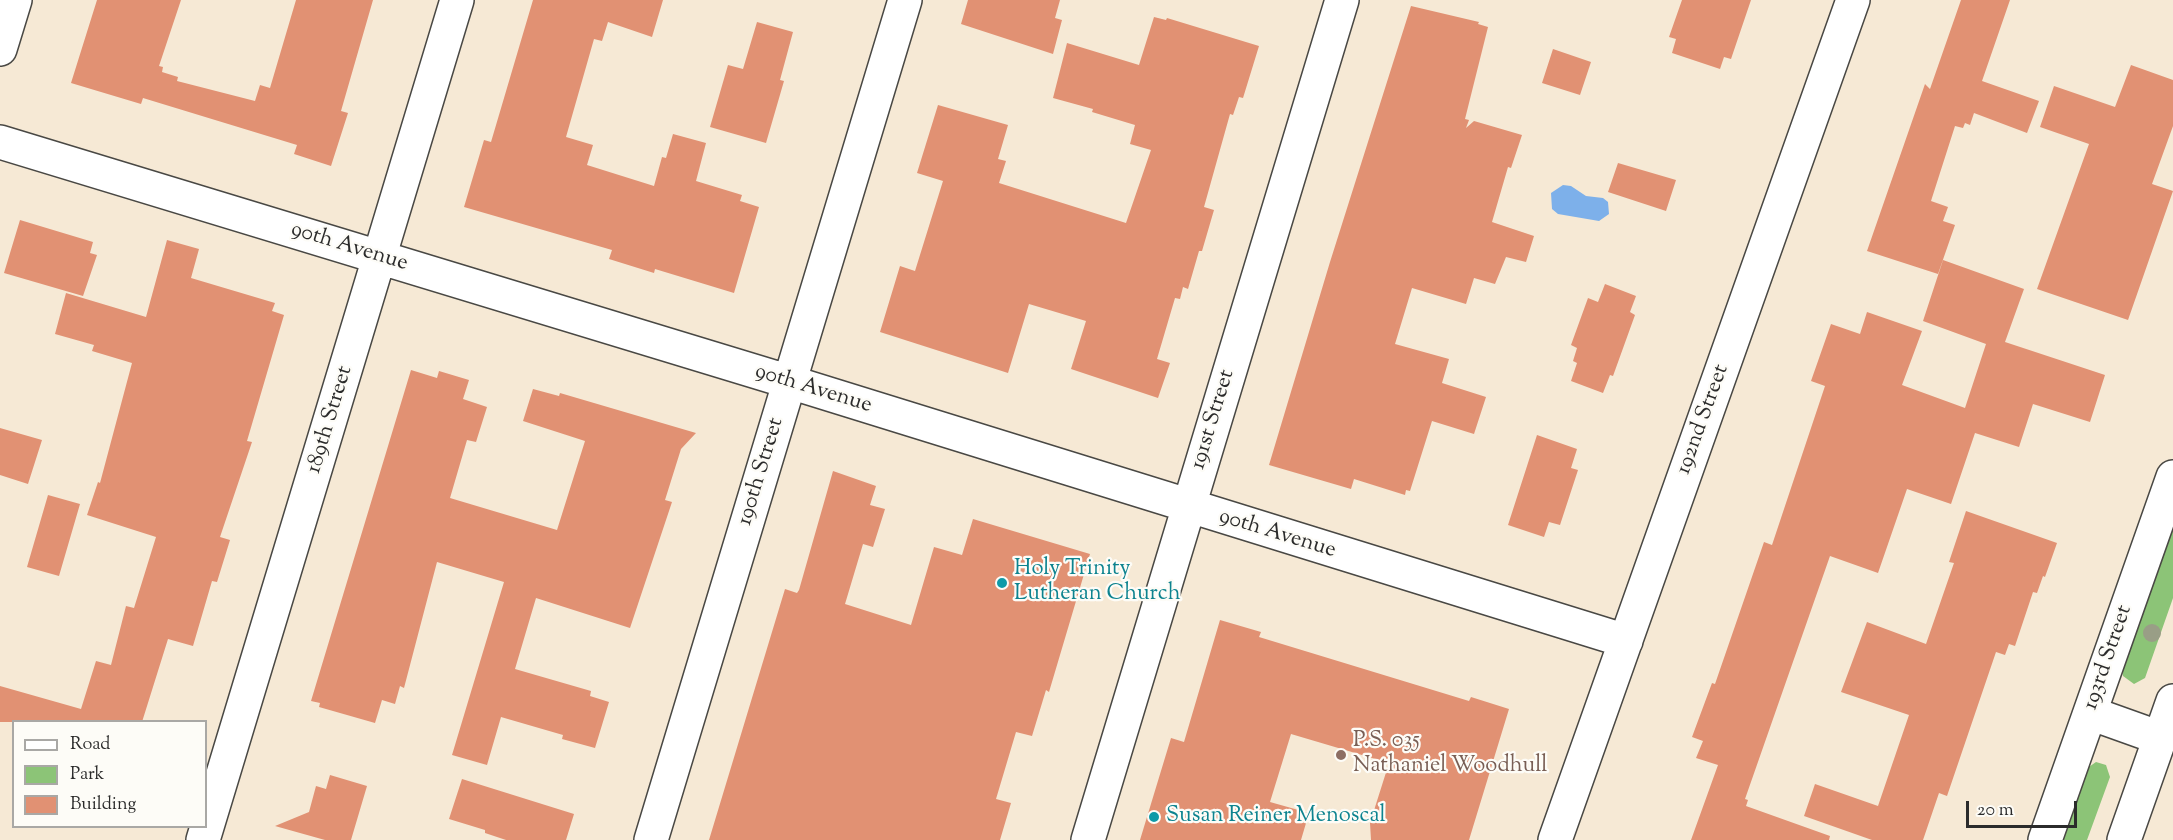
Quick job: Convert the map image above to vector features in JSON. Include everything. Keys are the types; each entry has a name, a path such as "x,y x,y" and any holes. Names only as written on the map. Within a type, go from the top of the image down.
{"street":[{"path":"0,49 15,0"},
{"name":"189th Street","path":"207,827 457,0"},
{"name":"190th Street","path":"651,840 905,0"},
{"name":"191st Street","path":"1088,840 1342,0"},
{"name":"192nd Street","path":"1555,840 1853,0"},
{"name":"90th Avenue","path":"0,142 790,382 1187,507 1626,641"},
{"name":"193rd Street","path":"2045,840 2173,477"},
{"path":"2124,840 2173,701"},
{"path":"2090,713 2160,738"}],"green space":[{"path":"2173,524 2173,598 2145,678 2134,684 2123,676 2122,669"},
{"path":"2096,762 2106,765 2110,777 2087,840 2061,840 2086,769"}],"water":[{"path":"1563,185 1571,186 1586,196 1603,198 1608,202 1609,214 1599,221 1558,214 1552,209 1551,193"}],"building":[{"path":"97,0 181,0 159,66 163,67 162,72 178,77 177,81 255,101 260,85 270,88 296,0 373,0 341,111 348,113 331,166 294,154 297,145 143,98 141,104 71,83"},
{"path":"533,0 663,0 652,37 608,22 602,41 594,39 566,137 593,145 587,165 654,186 662,157 666,158 673,134 706,143 696,181 742,195 740,201 759,207 734,293 655,269 654,273 609,259 612,250 464,207 484,140 491,142"},
{"path":"968,0 1060,0 1055,18 1062,20 1053,54 961,24"},
{"path":"1682,0 1751,0 1731,59 1724,57 1720,69 1672,53 1676,39 1669,37"},
{"path":"1961,0 2010,0 1982,81 2039,101 2027,133 1974,113 1970,125 1965,123 1963,128 1955,126 1931,201 1948,207 1943,221 1955,225 1938,274 1867,251 1925,84 1930,89"},
{"path":"1411,6 1479,22 1478,24 1488,27 1465,119 1469,120 1466,128 1474,121 1522,135 1511,168 1508,167 1492,222 1534,236 1526,262 1506,257 1495,284 1474,278 1466,304 1412,288 1395,344 1449,359 1442,383 1486,397 1474,434 1432,421 1410,491 1406,490 1405,495 1354,479 1351,489 1269,465"},
{"path":"1154,17 1166,20 1167,18 1259,46 1243,98 1239,97 1233,115 1230,114 1204,207 1214,210 1202,251 1199,251 1188,289 1183,287 1180,299 1175,298 1157,359 1170,363 1158,398 1071,369 1086,321 1029,304 1008,373 880,332 900,266 915,271 943,181 917,173 938,105 1008,125 998,159 1006,161 999,183 1126,223 1151,150 1130,144 1135,125 1092,112 1093,109 1053,98 1067,43 1139,65"},
{"path":"757,22 793,32 780,80 784,81 766,143 710,127 728,65 743,69"},
{"path":"1553,49 1591,62 1580,95 1542,83"},
{"path":"2131,65 2173,80 2173,126 2152,184 2173,191 2128,320 2037,289 2089,144 2040,127 2054,86 2115,107"},
{"path":"1618,163 1676,180 1666,211 1608,192"},
{"path":"20,220 93,242 90,253 97,255 83,296 4,273"},
{"path":"167,240 199,249 191,278 275,303 272,311 284,315 247,441 252,442 220,537 230,540 217,582 212,581 193,646 168,639 143,720 12,720 12,722 0,722 0,686 81,709 96,661 111,665 126,606 134,608 156,537 87,515 98,482 100,483 132,363 92,351 94,345 55,334 66,293 146,317"},
{"path":"1943,260 2024,289 2005,342 2105,375 2090,422 2033,404 2019,447 1975,433 1951,504 1907,489 1878,573 1830,556 1745,799 1748,800 1746,806 1830,836 1829,840 1691,840 1718,765 1696,758 1703,741 1692,737 1712,683 1715,684 1764,542 1772,545 1825,386 1811,381 1831,324 1860,334 1867,312 1922,331 1902,385 1965,408 1986,344 1923,321"},
{"path":"1605,284 1636,296 1630,312 1635,315 1613,376 1610,375 1603,393 1571,381 1577,363 1573,361 1577,348 1571,345 1588,298 1598,302"},
{"path":"411,370 437,378 439,371 469,380 463,399 487,407 476,442 467,440 450,498 557,530 585,441 523,421 533,389 559,396 560,393 696,433 681,449 665,500 672,502 630,628 536,598 515,669 591,691 590,696 609,702 595,748 562,739 563,735 501,717 487,765 452,755 504,582 437,562 404,688 400,686 395,704 382,700 375,723 319,707 320,703 311,701"},
{"path":"0,428 42,440 28,484 0,475"},
{"path":"1537,435 1577,449 1571,468 1578,470 1560,525 1549,522 1544,537 1508,525"},
{"path":"833,471 876,486 870,505 885,509 873,547 863,544 845,604 911,625 934,547 962,555 973,519 1090,554 1049,692 1046,690 1032,736 1016,732 996,799 1011,803 1000,840 709,840 785,589 797,593 799,590"},
{"path":"48,495 80,504 59,576 27,567"},
{"path":"1966,511 2057,543 2045,577 2043,576 2037,593 2033,592 2015,646 2009,644 2005,655 1996,652 1947,796 1939,793 1923,840 1872,840 1804,816 1815,784 1878,806 1909,715 1841,692 1867,622 1926,644 1954,563 1949,562"},
{"path":"1220,620 1261,632 1259,637 1469,701 1471,697 1509,709 1469,840 1371,840 1370,823 1389,763 1291,734 1270,802 1309,813 1301,840 1140,840 1171,738 1184,742"},
{"path":"330,775 367,786 351,840 325,840 275,826 309,812 316,786 326,789"},
{"path":"462,779 574,814 566,840 506,840 485,833 485,830 449,819"}],"place":[{"name":"Holy Trinity Lutheran Church","path":"1002,583"},
{"name":"P.S. 035 Nathaniel Woodhull","path":"1341,755"},
{"name":"Susan Reiner Menoscal","path":"1154,817"}]}
